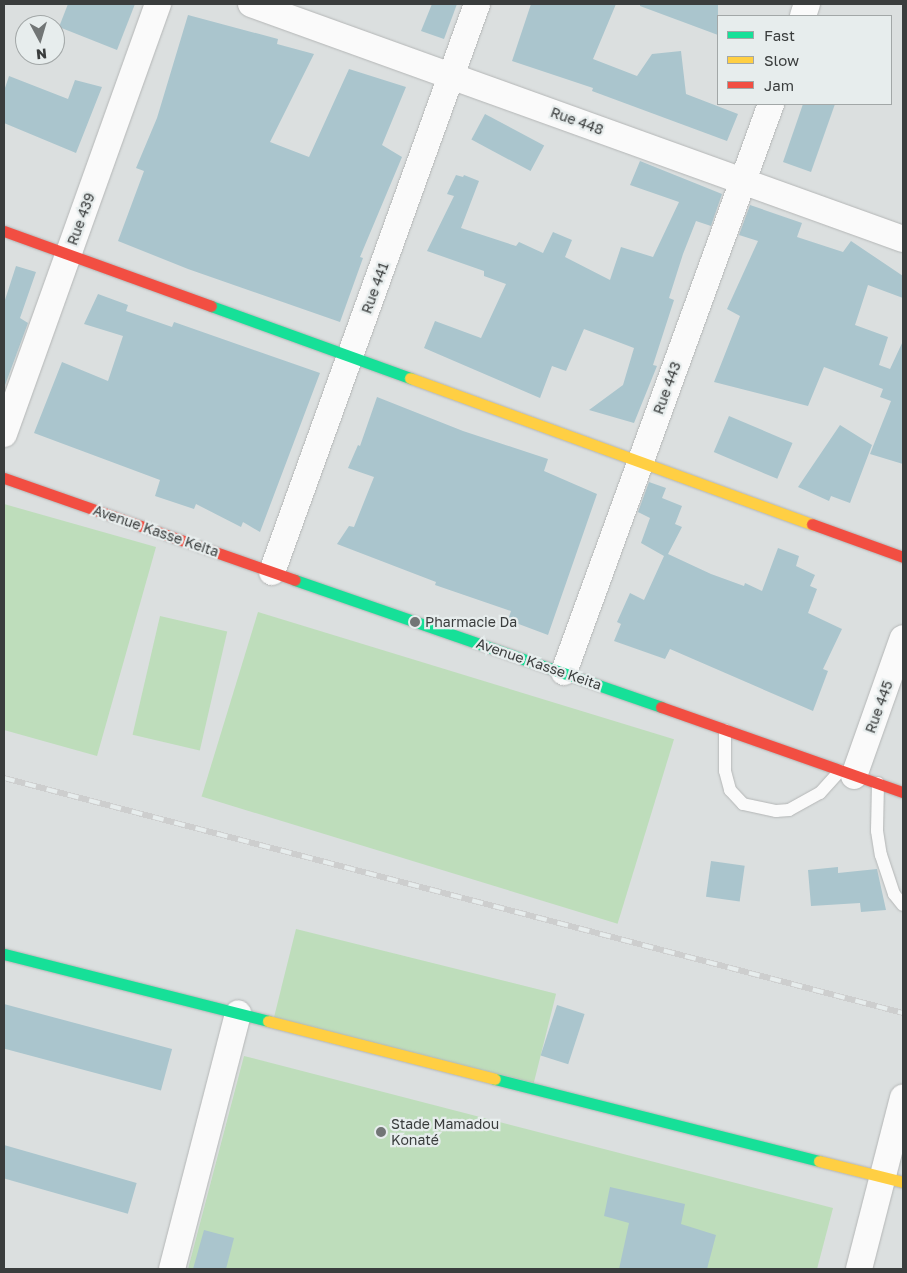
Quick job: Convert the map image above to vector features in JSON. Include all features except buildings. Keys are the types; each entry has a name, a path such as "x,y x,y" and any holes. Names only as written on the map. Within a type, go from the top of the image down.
{"street":[{"name":"Rue 439","path":"4,434 158,4"},
{"name":"Rue 448","path":"252,4 903,239"},
{"name":"Rue 441","path":"272,572 478,4"},
{"name":"Rue 443","path":"564,672 771,105"},
{"path":"4,231 903,557"},
{"name":"Avenue Kasse Keita","path":"4,478 564,672 903,792"},
{"name":"Rue 445","path":"857,777 903,638"},
{"path":"4,954 893,1179"},
{"path":"172,1269 238,1013"},
{"path":"859,1269 893,1179 903,1098"}],"lane":[{"path":"726,730 725,771 730,790 743,804 776,811 790,810 820,793 857,777 877,831 881,855 894,894 903,905"}],"green space":[{"path":"4,504 156,547 97,756 4,730"},
{"path":"258,612 674,739 618,924 202,797"},
{"path":"160,616 227,632 200,750 133,735"},
{"path":"296,929 556,994 534,1083 274,1018"},
{"name":"Stade Mamadou Konaté","path":"244,1056 833,1208 817,1269 188,1269"}],"railway":[{"path":"4,778 903,1013"}],"traffic: fast":[{"path":"211,306 410,378"},
{"path":"295,580 661,707"},
{"path":"4,954 268,1021"},
{"path":"495,1079 819,1161"}],"traffic: slow":[{"path":"410,378 812,524"},
{"path":"268,1021 495,1079"},
{"path":"819,1161 903,1182"}],"traffic: jam":[{"path":"4,231 211,306"},
{"path":"4,478 295,580"},
{"path":"812,524 903,557"},
{"path":"661,707 903,792"}],"place":[{"name":"Pharmacie Da","path":"415,622"},
{"name":"Stade Mamadou Konaté","path":"381,1132"}]}
